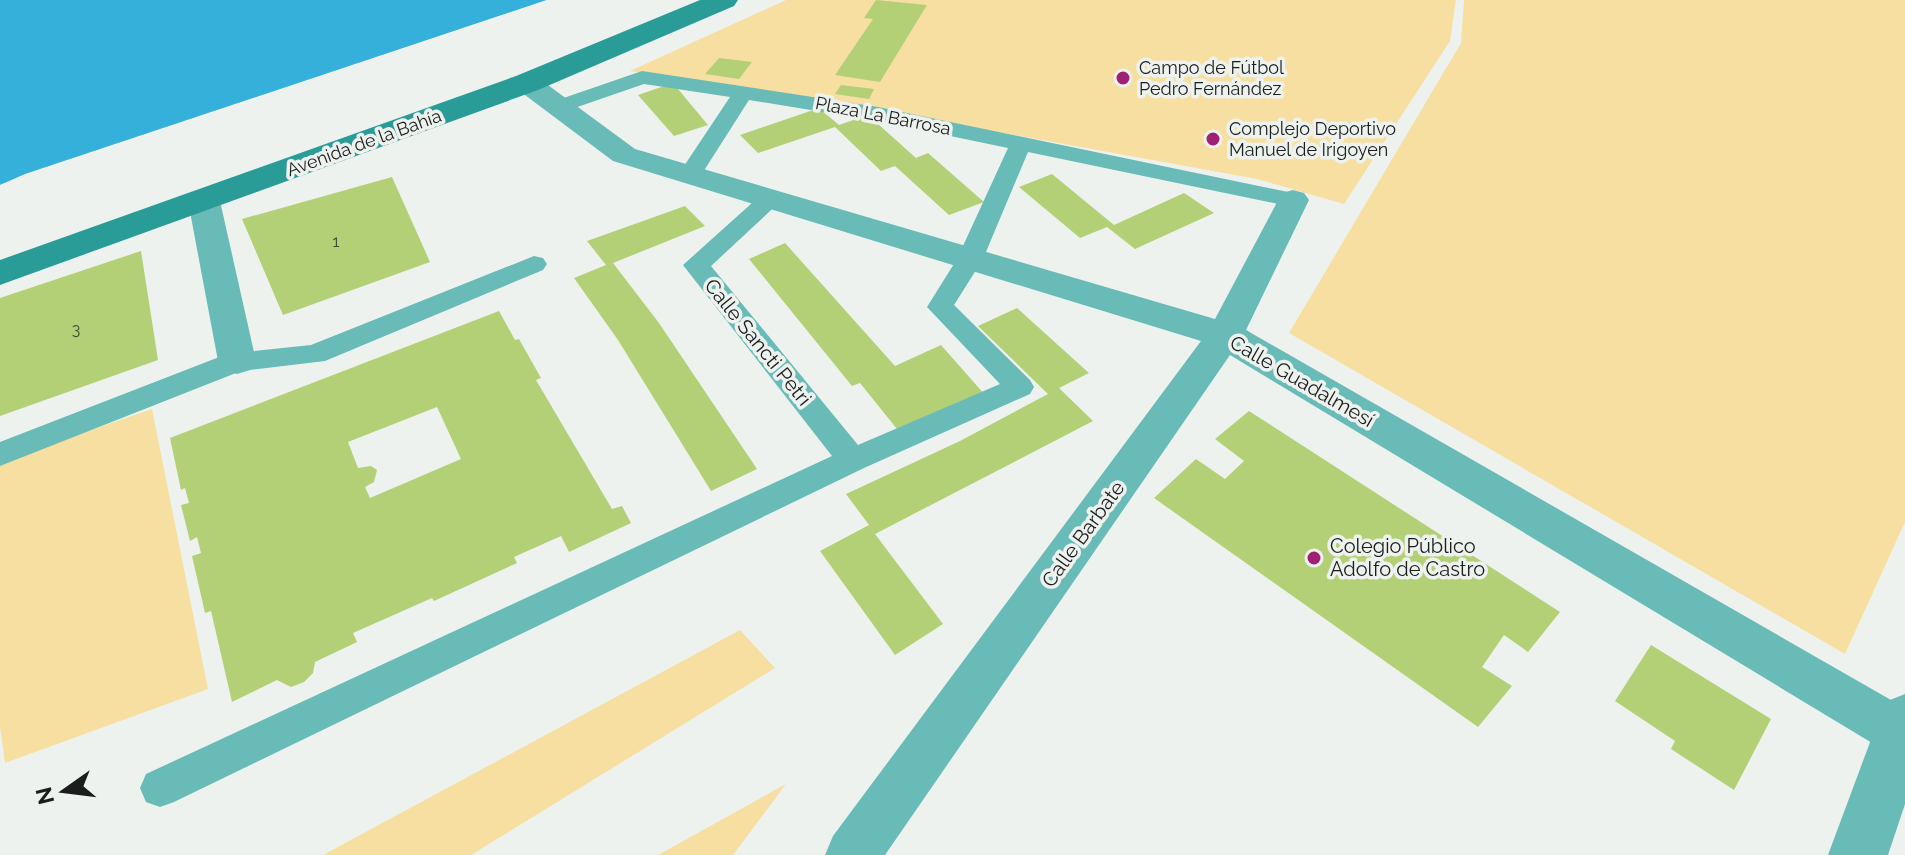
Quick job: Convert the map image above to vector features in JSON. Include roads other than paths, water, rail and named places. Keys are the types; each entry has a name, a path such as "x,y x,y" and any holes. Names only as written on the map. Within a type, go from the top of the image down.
{"main road":[{"name":"Avenida de la Bahía","path":"0,273 527,83 724,0"}],"street":[{"name":"Plaza La Barrosa","path":"560,107 642,77 854,110 1293,200"},
{"name":"Calle Guadalmesí","path":"527,83 624,155 1225,335 1902,726"},
{"path":"690,175 744,92"},
{"path":"160,788 685,538 1020,387 940,307 970,259 1021,143"},
{"name":"Calle Sancti Petri","path":"771,199 696,265 853,460"},
{"name":"Calle Barbate","path":"852,855 1225,335 1293,200"},
{"path":"204,201 237,361"},
{"path":"0,454 237,361 315,354 534,264"},
{"path":"1858,855 1902,726"}],"water":[{"path":"0,0 547,0 0,185"}],"place":[{"name":"Campo de Fútbol Pedro Fernández","path":"1123,78"},
{"name":"Complejo Deportivo Manuel de Irigoyen","path":"1213,139"},
{"name":"Colegio Público Adolfo de Castro","path":"1314,558"}]}
